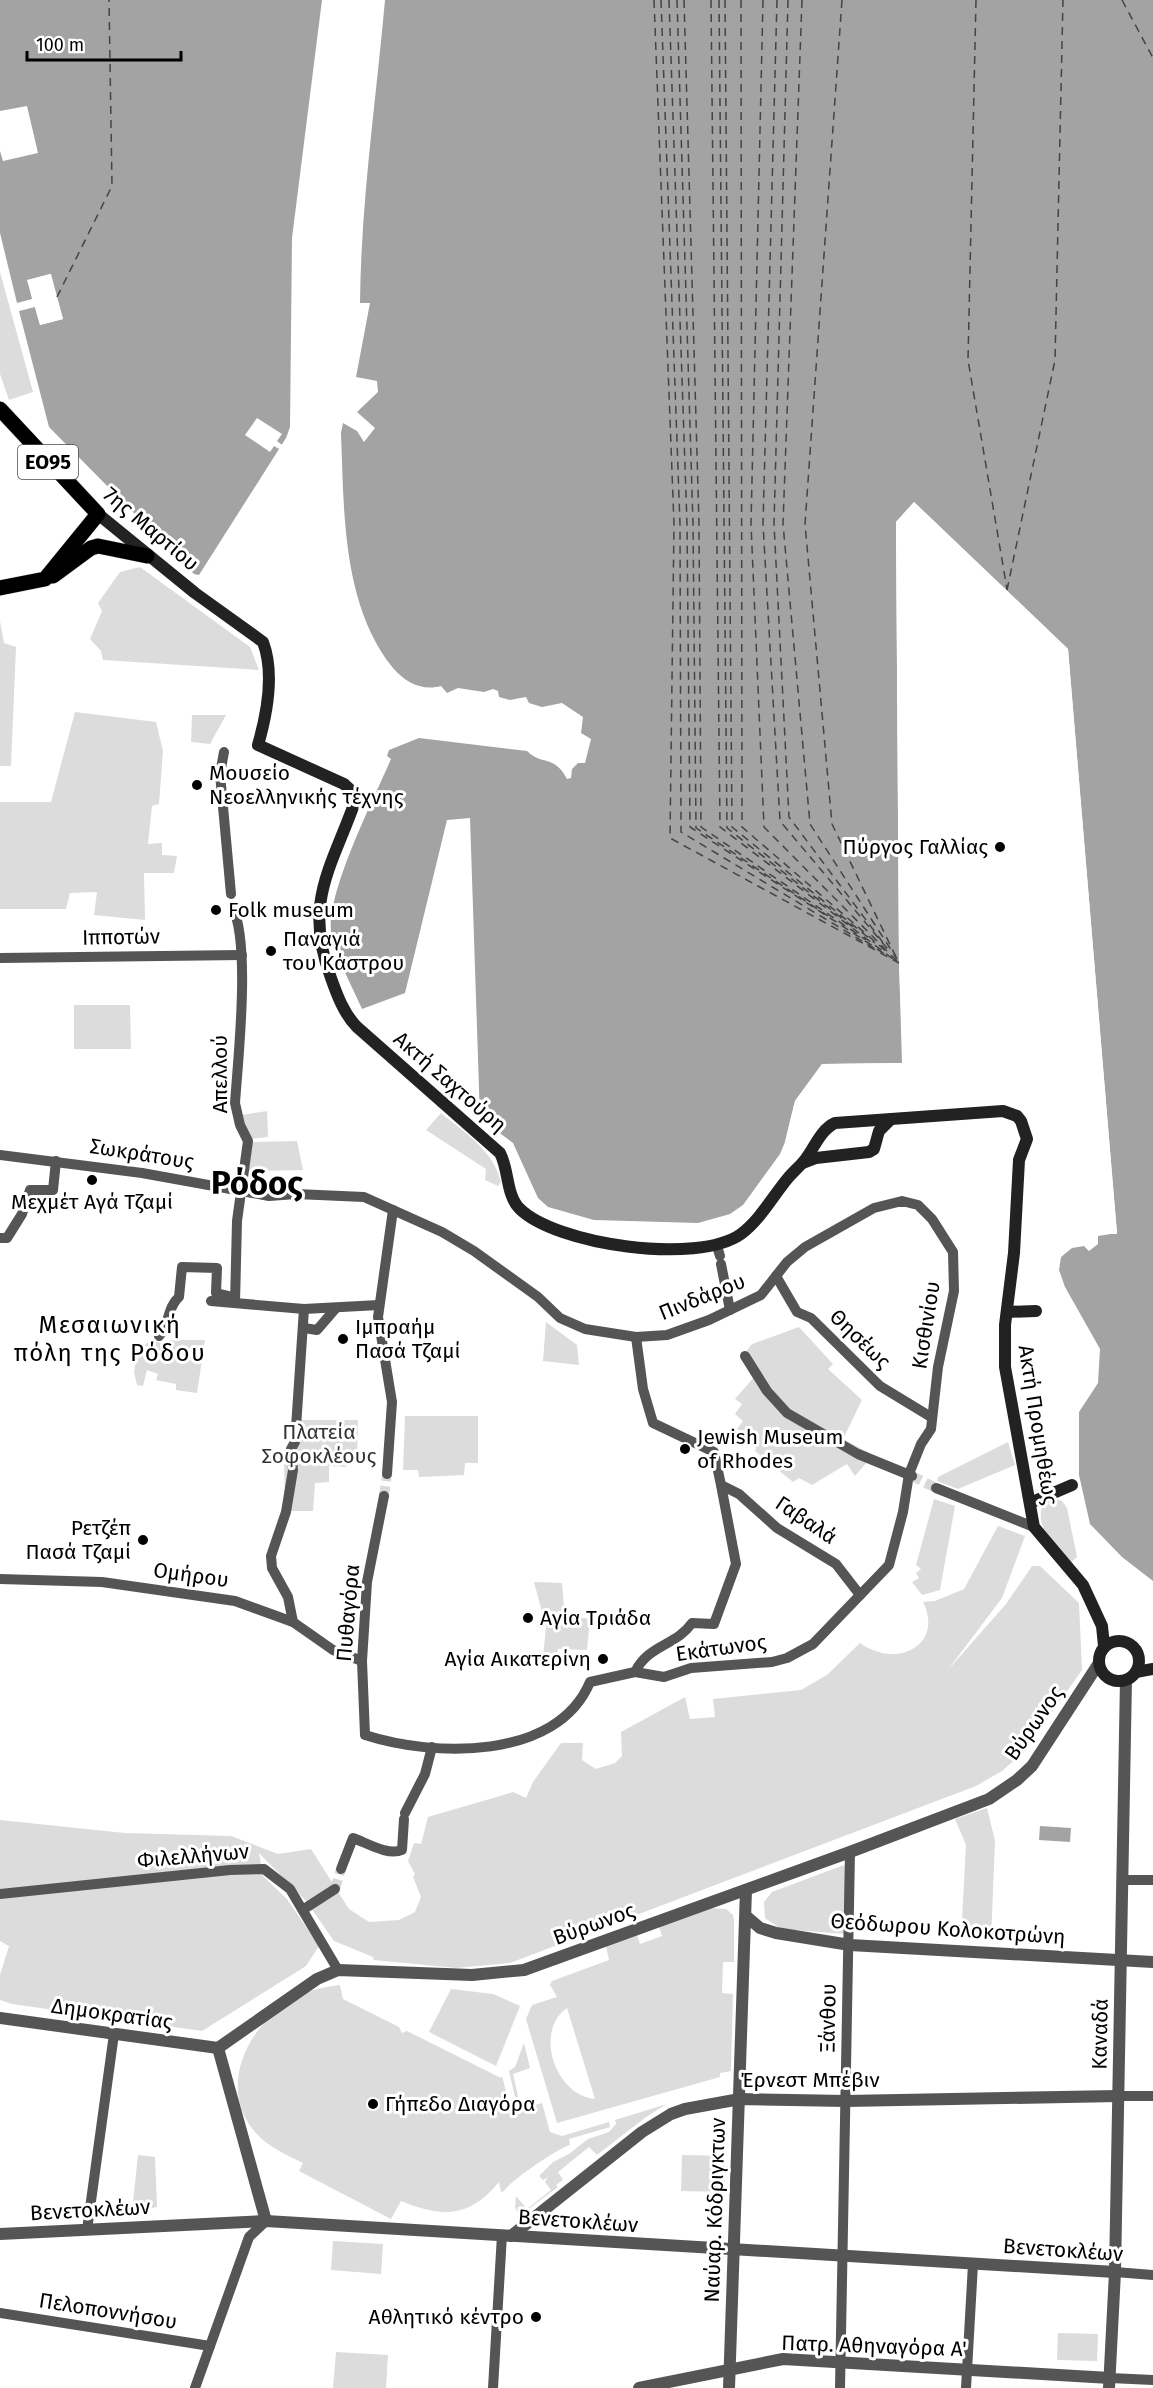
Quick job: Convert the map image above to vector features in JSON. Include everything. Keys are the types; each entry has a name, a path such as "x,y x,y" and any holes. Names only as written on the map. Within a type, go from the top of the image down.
{"main road":[{"name":"7ης Μαρτίου","path":"0,409 98,514 147,556 263,642 268,655 267,712 258,745 351,788"},
{"path":"45,579 98,514"},
{"path":"0,588 45,579 57,574 98,546 147,556"},
{"name":"Ακτή Σαχτούρη","path":"351,788 357,796 323,883 318,906 321,949 350,1020 500,1153 507,1171 512,1198 529,1217 565,1233 627,1247 705,1249 719,1255 753,1223 830,1126 842,1122 1003,1111 1017,1116 1022,1121 1027,1139"},
{"path":"802,1163 816,1158 869,1152 874,1149 882,1127 891,1119"},
{"name":"Ακτή Προμηθέως","path":"1027,1139 1019,1160 1005,1368 1034,1527 1083,1585 1102,1626"},
{"path":"1007,1312 1036,1311"},
{"path":"1030,1503 1072,1485"},
{"path":"1102,1626 1116,1640 1130,1643 1138,1653 1140,1659 1136,1672"},
{"path":"1102,1626 1104,1646 1099,1663 1106,1677 1117,1681 1126,1680 1136,1672 1153,1668"},
{"path":"1104,1646 1116,1640"},
{"path":"1140,1659 1153,1668"}],"street":[{"path":"224,752 220,774 231,894"},
{"name":"Απελλού","path":"232,906 237,915 242,955 235,1103 240,1125 248,1142 237,1221 235,1300"},
{"name":"Ιπποτών","path":"0,958 242,955"},
{"name":"Σωκράτους","path":"0,1155 130,1171 269,1196 364,1197 406,1217"},
{"path":"3,1238 22,1214 30,1190 53,1190 56,1161"},
{"name":"Πινδάρου","path":"406,1217 442,1232 474,1251 538,1297 560,1318 585,1329 636,1337 667,1335 761,1295 805,1247 874,1208 902,1202"},
{"name":"Κισθινίου","path":"902,1202 918,1205 932,1219 953,1252 954,1291 931,1418 931,1429 921,1444 910,1475"},
{"path":"387,1474 392,1402 380,1334 379,1305 389,1255 393,1210"},
{"path":"719,1255 730,1310"},
{"path":"159,1336 166,1328 172,1303 179,1297 182,1267 217,1268 216,1293 235,1300"},
{"name":"Θησέως","path":"776,1276 797,1312 811,1318 880,1386 931,1418"},
{"path":"211,1301 235,1300 304,1309 336,1308 343,1305 379,1305"},
{"path":"304,1329 317,1329 336,1308"},
{"path":"293,1623 288,1597 272,1568 272,1556 274,1541 286,1512 293,1470 291,1449 295,1442 304,1309"},
{"path":"341,1869 350,1842 356,1839 376,1847 397,1852 402,1850 404,1816 426,1774 432,1747 483,1749 527,1738 541,1732 567,1715 582,1700 590,1682 635,1672 642,1657 686,1631 692,1623 714,1624 736,1564 714,1452 653,1423 643,1389 636,1337"},
{"path":"745,1356 767,1391 787,1413 858,1454 910,1475"},
{"name":"Εκάτωνος","path":"635,1672 664,1677 691,1668 772,1662 787,1658 813,1644 889,1566 910,1475"},
{"name":"Γαβαλά","path":"721,1485 739,1494 777,1528 836,1564 860,1595"},
{"path":"936,1488 1034,1527"},
{"name":"Πυθαγόρα","path":"384,1496 367,1582 362,1661 365,1735 392,1743 432,1747"},
{"name":"Ομήρου","path":"0,1579 102,1582 235,1601 293,1623 333,1650 362,1661"},
{"name":"Βύρωνος","path":"218,2048 317,1979 338,1970 472,1975 524,1970 989,1799 1017,1780 1032,1766 1099,1663"},
{"name":"Καναδά","path":"1109,2383 1115,2272 1126,1680"},
{"name":"Ξάνθου","path":"840,2388 850,1852"},
{"name":"Φιλελλήνων","path":"0,1894 253,1868 271,1872 307,1907 338,1970"},
{"path":"1123,1880 1153,1880"},
{"path":"307,1907 335,1889"},
{"name":"Ναύαρ. Κόδριγκτων","path":"729,2388 746,1890"},
{"name":"Θεόδωρου Κολοκοτρώνη","path":"746,1916 760,1928 776,1933 850,1945 1153,1962"},
{"name":"Δημοκρατίας","path":"0,2018 218,2048"},
{"path":"87,2230 114,2034"},
{"path":"195,2388 249,2237 266,2221 218,2048"},
{"name":"Έρνεστ Μπέβιν","path":"507,2236 655,2123 685,2109 740,2099 846,2101 1153,2096"},
{"name":"Βενετοκλέων","path":"0,2234 266,2221 1153,2275"},
{"path":"493,2388 507,2236"},
{"path":"966,2388 974,2264"},
{"name":"Πελοποννήσου","path":"0,2313 210,2346"},
{"name":"Πατρ. Αθηναγόρα Α'","path":"639,2388 783,2359 967,2368 1109,2383"},
{"path":"1109,2383 1153,2380"}],"green space":[{"path":"0,272 33,392 9,400 0,374"},
{"path":"140,567 250,647 259,670 103,660 101,651 90,639 102,611 98,603 120,572"},
{"path":"0,621 4,643 16,647 11,766 0,766"},
{"path":"75,712 156,722 163,751 159,804 152,806 148,844 162,843 162,855 177,856 174,873 144,873 145,920 94,915 97,892 70,893 66,909 0,909 0,802 51,802"},
{"path":"192,715 226,715 210,744 191,742"},
{"path":"74,1005 130,1005 131,1049 74,1049"},
{"path":"267,1111 268,1137 249,1139 241,1115"},
{"path":"441,1113 485,1151 497,1171 501,1182 498,1186 485,1180 486,1169 426,1130"},
{"path":"297,1141 303,1170 249,1171 252,1142"},
{"path":"546,1322 577,1345 579,1365 543,1361"},
{"path":"799,1327 833,1364 828,1369 862,1400 843,1439 873,1455 855,1476 847,1464 812,1485 799,1478 793,1482 755,1451 756,1448 737,1429 743,1421 735,1414 742,1404 735,1399 755,1376 742,1356 752,1344"},
{"path":"151,1340 166,1345 169,1340 205,1340 197,1393 176,1390 176,1384 156,1380 158,1374 147,1370 143,1386 137,1385 134,1372 138,1350"},
{"path":"405,1416 478,1416 478,1463 465,1463 464,1475 419,1477 418,1470 403,1470"},
{"name":"Πλατεία Σοφοκλέους","path":"299,1420 358,1420 357,1461 348,1461 346,1467 329,1466 329,1482 315,1483 313,1511 285,1511 284,1461 297,1434"},
{"path":"1008,1442 1015,1465 958,1489 937,1481 938,1477"},
{"path":"934,1499 955,1506 940,1590 922,1595 912,1582 919,1578 916,1573 921,1569 916,1565"},
{"path":"1055,1499 1062,1501 1067,1508 1077,1557 1071,1562 1054,1544 1042,1523 1042,1506"},
{"path":"998,1526 1025,1536 1002,1598 947,1671 1006,1604 1032,1566 1040,1566 1079,1603 1082,1670 1023,1753 1002,1771 976,1786 510,1963 456,1968 374,1960 373,1957 334,1941 306,1901 259,1853 263,1876 287,1899 319,1946 306,1966 202,2031 12,2004 0,2000 0,1975 9,1946 0,1941 0,1820 125,1833 231,1836 278,1854 311,1849 349,1909 369,1922 399,1920 415,1912 421,1897 413,1877 415,1874 408,1861 414,1843 421,1844 428,1817 513,1792 526,1798 533,1782 561,1743 583,1743 582,1760 596,1769 615,1763 622,1756 621,1732 685,1697 690,1719 715,1717 713,1699 801,1690 827,1675 860,1643 874,1651 889,1654 902,1653 914,1648 922,1641 927,1630 928,1617 923,1602 935,1601 964,1589"},
{"path":"534,1582 562,1583 567,1615 590,1619 587,1650 558,1649 556,1666 542,1668 546,1627"},
{"path":"987,1808 995,1841 991,1940 961,1938 966,1845 955,1819"},
{"path":"844,1865 848,1874 846,1934 781,1929 765,1918 764,1902 772,1892"},
{"path":"710,1908 726,1909 733,1915 734,1962 723,1962 722,1993 733,1994 731,2071 720,2073 720,2077 557,2123 526,2019 532,2005 557,1997 550,1985 552,1981 609,1960 606,1946 637,1935 640,1944 662,1936 659,1927","holes":["567,2008 595,2099 581,2095 569,2087 554,2061 551,2047 552,2032 557,2019"]},
{"name":"Γήπεδο Διαγόρα","path":"340,1985 343,1999 399,2027 402,2033 407,2031 501,2078 502,2076 509,2103 516,2101 509,2071 515,2067 524,2043 530,2068 513,2074 521,2109 542,2103 550,2132 562,2136 609,2122 610,2127 569,2139 570,2145 535,2165 504,2191 501,2192 499,2182 477,2203 455,2211 430,2210 401,2201 391,2219 299,2171 303,2163 266,2142 256,2133 244,2115 238,2095 239,2075 244,2055 253,2037 282,2006 309,1991"},
{"path":"451,1989 493,1994 520,2006 496,2066 429,2032"},
{"path":"667,2104 646,2117 597,2155 589,2147 558,2172 563,2180 556,2185 558,2187 519,2216 515,2207 516,2196 527,2209 551,2190 545,2182 548,2177 543,2180 539,2176 553,2162 569,2154 588,2139 609,2132 616,2124 615,2120"},
{"path":"138,2155 155,2157 157,2207 132,2212"},
{"path":"682,2155 725,2156 725,2192 681,2191"},
{"path":"333,2241 383,2244 381,2274 331,2270"},
{"path":"1058,2333 1098,2334 1097,2361 1057,2360"},
{"path":"336,2352 388,2355 386,2388 333,2388"}],"shaded area":[{"path":"0,0 322,0 292,238 290,427 286,438 199,575 194,574 49,427 19,311 35,307 40,325 63,319 50,274 28,280 32,299 17,303 0,233 0,151 3,161 38,153 27,106 0,111"},
{"path":"385,0 1153,0 1153,1581 1122,1557 1090,1524 1079,1475 1079,1412 1098,1383 1100,1349 1065,1287 1059,1270 1061,1257 1072,1248 1084,1246 1089,1251 1098,1244 1098,1236 1117,1233 1068,649 914,502 896,522 899,963 903,1063 822,1064 795,1101 780,1154 743,1205 730,1214 698,1223 594,1220 548,1207 538,1198 513,1143 480,1118 470,818 447,820 405,993 362,1009 341,964 332,937 331,920 342,874 391,759 387,756 389,750 419,738 527,751 553,763 567,779 571,778 572,769 578,763 585,763 591,739 581,733 583,717 562,703 542,707 529,703 526,697 510,700 499,697 498,691 493,689 484,692 458,688 447,693 441,686 427,687 409,682 393,668 376,643 355,587 345,525 341,433 343,423 357,431 364,442 375,428 357,412 378,392 377,381 356,377 370,303 360,303 361,265 366,189"},
{"path":"1040,1826 1071,1828 1070,1842 1039,1840"}],"pier":[{"path":"51,274 63,319 40,325 34,304 37,306 42,322 59,317 49,278 31,282 35,298 33,301 27,280"},
{"path":"257,418 282,434 277,441 282,445 279,449 274,446 270,452 245,435"},
{"path":"914,502 1068,649 1117,1234 1096,1234 1114,1231 1065,650 914,506 899,523 902,963 905,1063 903,1066 824,1067 797,1102 788,1142 785,1142 795,1101 822,1064 902,1063 899,963 896,522"}],"ferry route":[{"path":"57,297 112,186 109,0"},
{"path":"654,0 674,524 670,838 899,963"},
{"path":"661,0 680,524 681,832 877,950"},
{"path":"669,0 687,524 690,827 873,946"},
{"path":"677,0 693,524 696,828 828,916"},
{"path":"684,0 699,524 701,827 866,940"},
{"path":"711,0 720,827 893,959"},
{"path":"719,0 727,828 853,927"},
{"path":"725,0 732,827 875,943"},
{"path":"741,0 742,827 887,952"},
{"path":"763,0 751,524 764,827 897,961"},
{"path":"777,0 763,524 780,821 891,953"},
{"path":"788,0 774,524 789,817 887,948"},
{"path":"802,0 783,524 810,824 897,959"},
{"path":"842,0 805,524 832,824 896,957"},
{"path":"976,0 968,360 1007,589"},
{"path":"1007,590 1055,360 1063,0"},
{"path":"1122,0 1153,58"},
{"path":"877,949 888,956"}],"tunnel":[{"path":"384,1496 387,1474"},
{"path":"912,1476 936,1488"},
{"path":"335,1889 341,1869"}],"place":[{"name":"Μουσείο Νεοελληνικής τέχνης","path":"197,785"},
{"name":"Πύργος Γαλλίας","path":"1000,847"},
{"name":"Folk museum","path":"216,910"},
{"name":"Παναγιά του Κάστρου","path":"271,951"},
{"name":"Μεχμέτ Αγά Τζαμί","path":"92,1180"},
{"name":"Ιμπραήμ Πασά Τζαμί","path":"343,1339"},
{"name":"Jewish Museum of Rhodes","path":"685,1449"},
{"name":"Ρετζέπ Πασά Τζαμί","path":"143,1540"},
{"name":"Αγία Τριάδα","path":"528,1618"},
{"name":"Αγία Αικατερίνη","path":"603,1659"},
{"name":"Γήπεδο Διαγόρα","path":"373,2104"},
{"name":"Αθλητικό κέντρο","path":"536,2317"}],"district":[{"name":"Ρόδος","path":"257,1182"},
{"name":"Μεσαιωνική πόλη της Ρόδου","path":"110,1339"}]}
